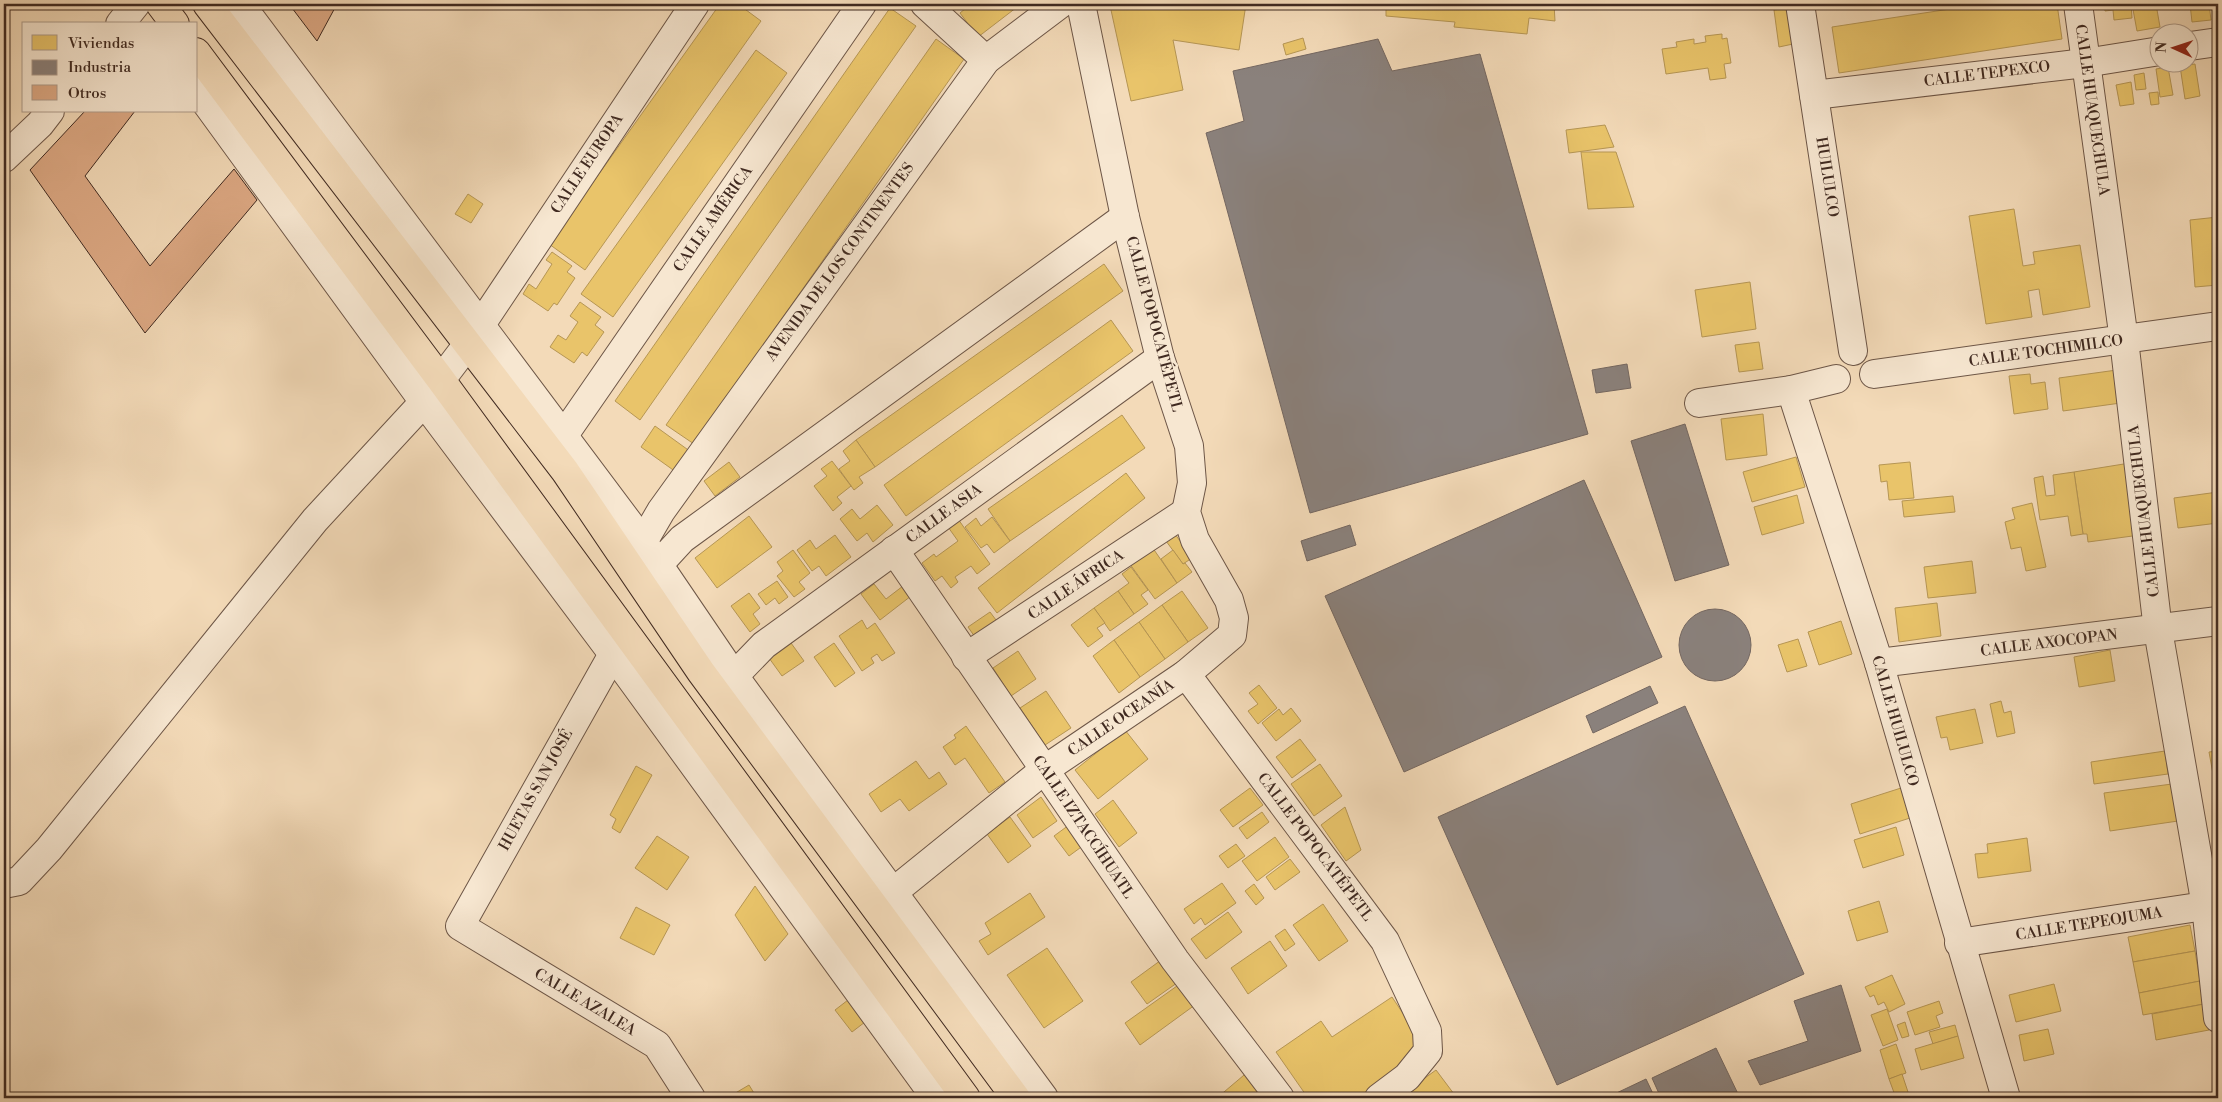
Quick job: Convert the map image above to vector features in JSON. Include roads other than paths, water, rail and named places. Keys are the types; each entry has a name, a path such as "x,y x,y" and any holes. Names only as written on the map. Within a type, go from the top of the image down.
{"main road":[{"path":"207,4 473,334 701,672 1016,1098"},
{"path":"139,11 169,22"},
{"path":"198,55 441,380 966,1098"}],"street":[{"path":"240,4 473,334 564,435 659,564 734,676 1044,1098"},
{"name":"CALLE EUROPA","path":"4,884 19,881 49,849 315,520 424,402 473,334 695,4"},
{"name":"CALLE AMÉRICA","path":"564,435 862,4"},
{"path":"925,4 986,60"},
{"name":"AVENIDA DE LOS CONTINENTES","path":"643,542 661,510 986,60 1060,4"},
{"name":"CALLE POPOCATÉPETL","path":"1081,4 1125,217 1160,358 1189,446 1192,483 1186,512 1195,540 1229,600 1234,618 1232,635"},
{"name":"HUILULCO","path":"1800,4 1853,351"},
{"name":"CALLE HUAQUECHULA","path":"2078,4 2124,340 2158,630 2212,905 2218,1018"},
{"path":"2200,45 2218,42"},
{"name":"CALLE TEPEXCO","path":"1814,95 2085,63 2150,53"},
{"path":"198,92 424,402 613,654 936,1098"},
{"path":"4,158 40,124 49,112"},
{"path":"659,564 682,539 1125,217"},
{"name":"CALLE TOCHIMILCO","path":"1874,374 2218,326"},
{"path":"1847,352 1864,353 1871,360 1874,374 1869,384 1862,390 1853,391 1844,388 1836,379 1835,365 1840,357 1847,352"},
{"name":"CALLE ASIA","path":"734,676 764,645 1160,358"},
{"path":"1699,403 1791,390 1836,379"},
{"name":"CALLE HUILULCO","path":"1791,390 1878,663 2006,1098"},
{"name":"CALLE ÁFRICA","path":"966,657 1186,512"},
{"name":"CALLE IZTACCÍHUATL","path":"894,550 1175,960 1280,1098"},
{"name":"CALLE AXOCOPAN","path":"1878,663 2218,622"},
{"name":"CALLE OCEANÍA","path":"892,893 1044,770 1186,674 1232,635"},
{"name":"HUETAS SAN JOSÉ","path":"460,926 613,654"},
{"name":"CALLE POPOCATÉPETL","path":"1186,674 1385,941 1428,1031 1428,1051 1407,1076 1379,1098"},
{"name":"CALLE TEPEOJUMA","path":"1959,943 2212,905"},
{"name":"CALLE AZALEA","path":"460,926 657,1045 691,1098"}]}
